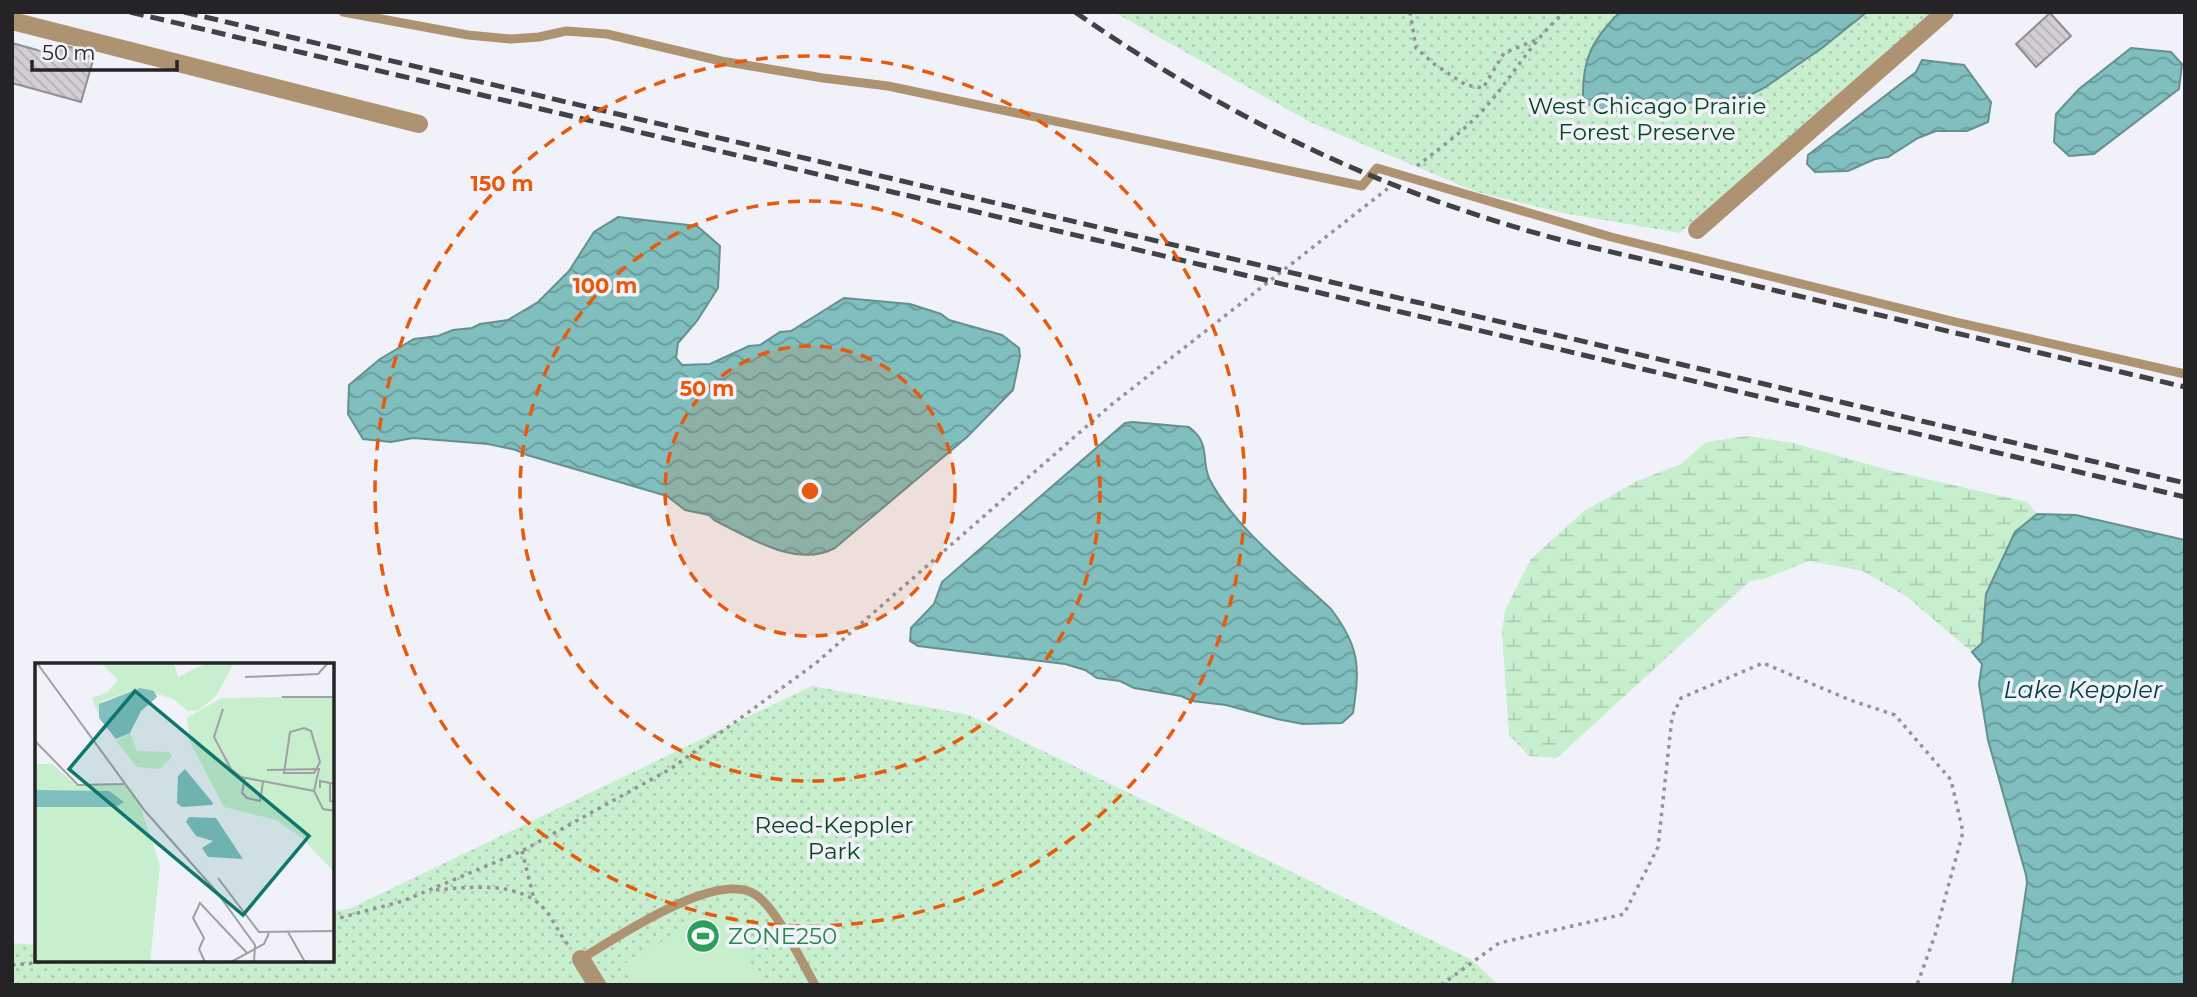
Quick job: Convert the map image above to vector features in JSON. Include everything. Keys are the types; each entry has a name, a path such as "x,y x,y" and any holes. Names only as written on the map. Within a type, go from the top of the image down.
{"street":[{"path":"1696,230 1945,12"},
{"path":"12,22 419,124"},
{"path":"581,959 597,985"}],"lane":[{"path":"343,12 468,35 511,38 539,37 566,31 607,34 721,61 888,86 1362,186 1377,168 1611,237 1956,322 2185,374"},
{"path":"581,959 695,896 718,889 737,888 755,893 768,905 815,985"}],"path":[{"path":"1410,12 1416,48 1434,64 1466,85 1483,88 1504,53 1538,40"},
{"path":"1412,170 1482,111 1526,54 1565,12"},
{"path":"334,919 431,891 522,851 672,768 816,663 1111,405 1401,179"},
{"path":"1441,985 1499,943 1624,914 1658,847 1672,717 1682,698 1763,663 1850,700 1895,715 1951,780 1963,832 1935,935 1917,985"},
{"path":"522,851 534,899"},
{"path":"431,891 493,888 517,892 534,899 581,959"},
{"path":"12,965 44,962"}],"green space":[{"name":"West Chicago Prairie Forest Preserve","path":"1114,12 1931,12 1680,233 1563,213 1477,192 1310,122"},
{"path":"1748,436 1793,443 1892,471 2027,502 2037,514 2015,532 1987,594 1982,643 1972,652 1906,596 1863,571 1809,561 1764,579 1750,581 1557,758 1529,756 1509,735 1502,632 1505,611 1531,559 1584,511 1637,481 1681,464 1706,442"},
{"name":"Reed-Keppler Park","path":"812,686 969,715 1472,960 1499,985 12,985 12,943 35,945 35,962 334,962 334,911 349,909"},
{"name":"ZONE250","path":"719,908 764,985 633,985 622,965"}],"water":[{"path":"1620,12 1867,12 1822,48 1748,96 1616,111 1594,109 1583,99 1584,72 1596,41"},
{"path":"2131,48 2171,52 2182,64 2179,89 2094,154 2069,156 2054,142 2056,114 2079,89"},
{"path":"1922,60 1964,65 1991,102 1988,122 1967,131 1936,131 1918,138 1888,157 1875,159 1848,171 1815,172 1807,164 1808,155 1916,72"},
{"path":"618,217 697,226 720,246 718,288 697,321 678,343 676,358 682,365 710,364 749,346 760,345 780,332 791,331 844,298 910,304 941,314 949,320 1002,335 1019,348 1020,356 1013,390 967,437 835,548 820,554 789,553 773,548 714,520 709,515 685,510 667,496 516,450 488,444 413,438 391,442 363,439 348,414 349,385 380,359 414,339 508,320 538,302 569,271 594,232"},
{"path":"1125,423 1189,427 1196,433 1203,446 1207,473 1220,498 1249,532 1331,609 1341,622 1353,646 1357,670 1353,713 1342,723 1303,724 1226,705 1192,701 1181,696 1134,688 1120,681 1097,678 1085,670 1065,664 918,646 910,641 911,628 934,604 942,582"},
{"name":"Lake Keppler","path":"2037,514 2076,515 2185,540 2185,985 2012,985 2027,883 1988,740 1979,684 1982,664 1972,652 1982,643 1986,594 2015,532"}],"building":[{"path":"2050,13 2071,36 2036,67 2016,44"},
{"path":"12,43 55,55 58,44 82,50 81,54 94,57 81,102 12,83"}],"railway":[{"path":"130,12 2185,497"},
{"path":"184,12 2185,483"},
{"path":"1075,12 1191,86 1310,149 1371,176 1498,222 1565,241 2185,387"}],"place":[{"name":"ZONE250","path":"703,936"}]}
